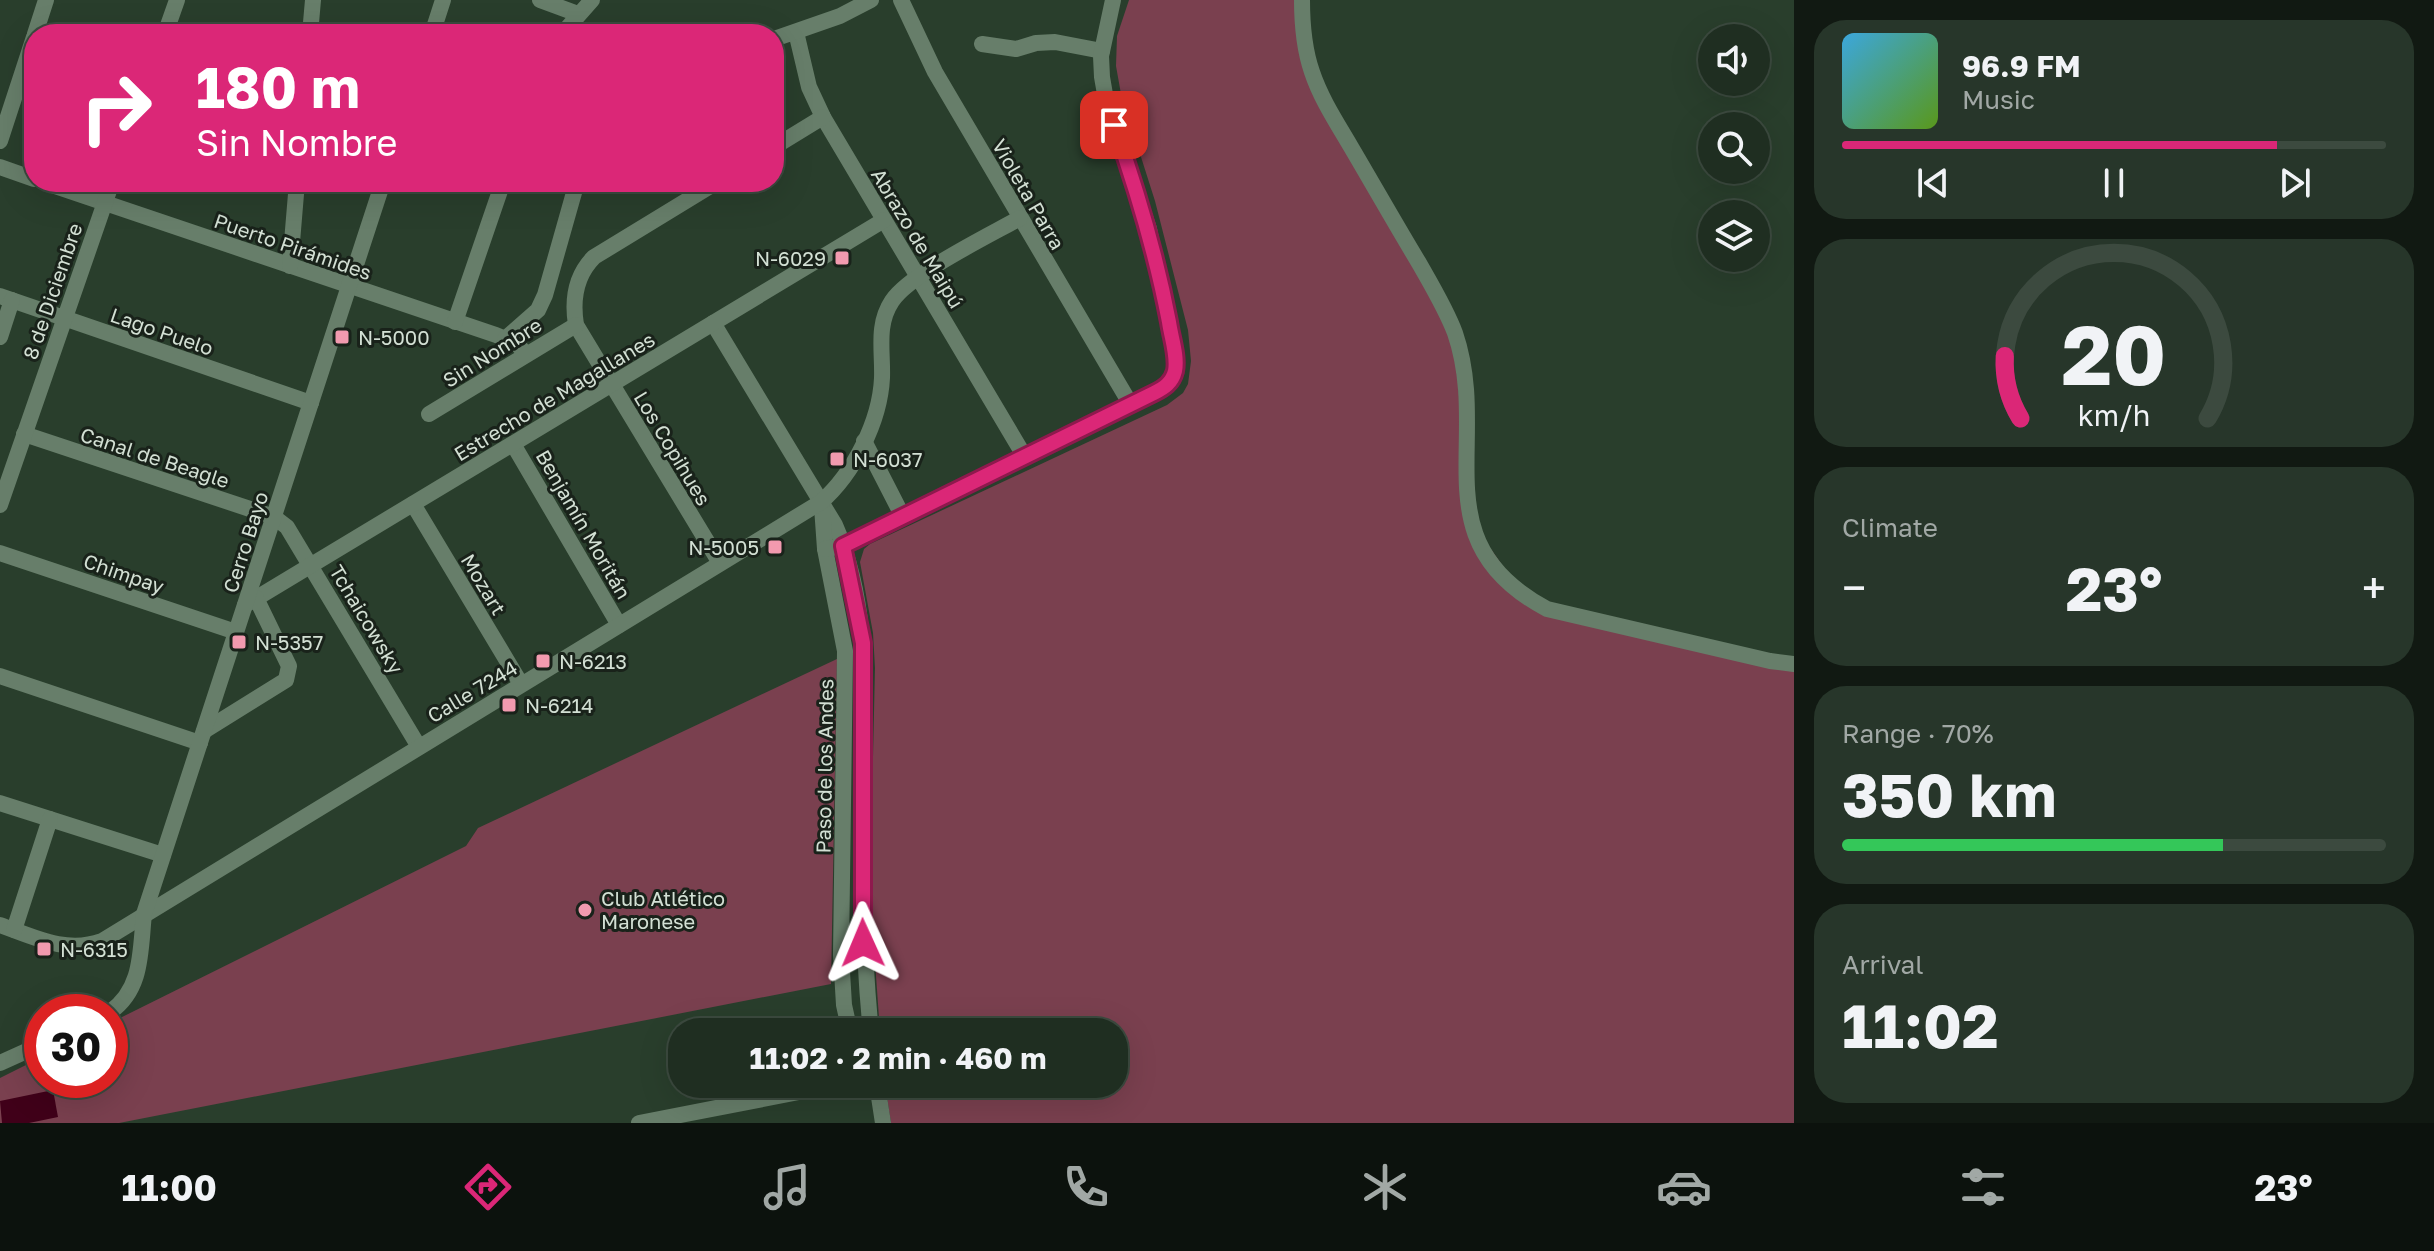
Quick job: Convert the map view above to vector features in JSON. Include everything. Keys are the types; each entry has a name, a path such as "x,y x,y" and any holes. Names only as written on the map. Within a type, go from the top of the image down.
{"street":[{"path":"38,24 46,0"},
{"path":"169,24 177,0"},
{"path":"311,24 313,0"},
{"path":"435,24 443,0"},
{"path":"540,0 578,14"},
{"path":"570,24 592,0"},
{"path":"784,36 840,16 871,0"},
{"name":"Violeta Parra","path":"901,0 935,72 1131,405"},
{"path":"825,549 843,546 1131,405 1163,388 1174,375 1175,357 1155,254 1140,198 1106,100 1102,77 1102,51 1113,0"},
{"path":"1302,0 1303,29 1312,74 1333,116 1431,284 1453,329 1461,353 1468,399 1466,498 1478,544 1490,564 1515,589 1547,609 1794,664"},
{"name":"Abrazo de Maipú","path":"796,32 809,87 823,117 1025,457"},
{"path":"982,44 1016,49 1055,42 1102,51"},
{"path":"0,141 24,67"},
{"path":"784,141 823,117"},
{"path":"0,167 24,175"},
{"name":"Puerto Pirámides","path":"72,192 505,339 517,344 526,354"},
{"name":"8 de Diciembre","path":"0,505 108,192"},
{"path":"290,266 296,192"},
{"name":"Cerro Bayo","path":"128,994 136,978 144,914 236,632 250,602 274,517 380,192"},
{"path":"455,322 500,192"},
{"path":"505,339 538,310 574,192"},
{"path":"574,317 580,278 585,266 594,257 701,192"},
{"path":"821,502 842,479 864,441 880,396 881,328 885,313 900,291 918,277 1020,218"},
{"name":"Estrecho de Magallanes","path":"250,602 884,220"},
{"name":"8 de Diciembre","path":"0,337 6,298"},
{"name":"Lago Puelo","path":"6,298 311,403"},
{"name":"Sin Nombre","path":"429,414 526,354 574,317"},
{"name":"Los Copihues","path":"574,317 720,563"},
{"name":"Paso de los Andes","path":"713,323 821,502 843,546 863,643 863,915 870,1018"},
{"name":"Canal de Beagle","path":"24,434 274,517"},
{"path":"864,441 903,517"},
{"name":"Benjamín Moritán","path":"513,444 619,625"},
{"name":"Paso de los Andes","path":"821,502 825,549 845,651 841,963 847,1018"},
{"name":"Calle 7244","path":"7,928 56,945 79,947 102,941 821,502"},
{"name":"Mozart","path":"413,504 521,684"},
{"name":"Tchaicowsky","path":"274,517 287,527 311,565 419,747"},
{"name":"Chimpay","path":"0,553 236,632"},
{"path":"0,676 202,737 286,680 289,666 250,602"},
{"path":"0,803 163,855"},
{"path":"7,928 50,819"},
{"path":"0,1063 24,1052"},
{"path":"639,1123 768,1098"},
{"path":"879,1098 883,1123"}],"shaded area":[{"path":"1129,0 1302,0 1306,53 1453,329 1471,521 1524,596 1794,664 1794,1123 891,1123 887,1098 1128,1098 1128,1018 879,1018 870,890 875,668 873,633 860,562 864,549 870,544 1167,405 1183,393 1188,384 1191,361 1188,330 1155,201 1121,94 1116,66 1117,36"},
{"name":"Club Atlético Maronese","path":"837,659 831,984 119,1123 0,1123 0,1078 24,1066 24,1098 128,1098 128,1014 466,846 478,828"},
{"path":"24,1096 54,1098 58,1117 29,1123 2,1123 0,1101"}],"place":[{"name":"N-6029","path":"842,258"},
{"name":"N-5000","path":"342,337"},
{"name":"N-6037","path":"837,459"},
{"name":"N-5005","path":"775,547"},
{"name":"N-5357","path":"239,642"},
{"name":"N-6213","path":"543,661"},
{"name":"N-6214","path":"509,705"},
{"name":"Club Atlético Maronese","path":"585,910"},
{"name":"N-6315","path":"44,949"}],"route":[{"path":"863,943 864,660 861,624 843,546 1154,393 1170,382 1174,375 1175,357 1155,254 1140,198 1114,125"}]}
